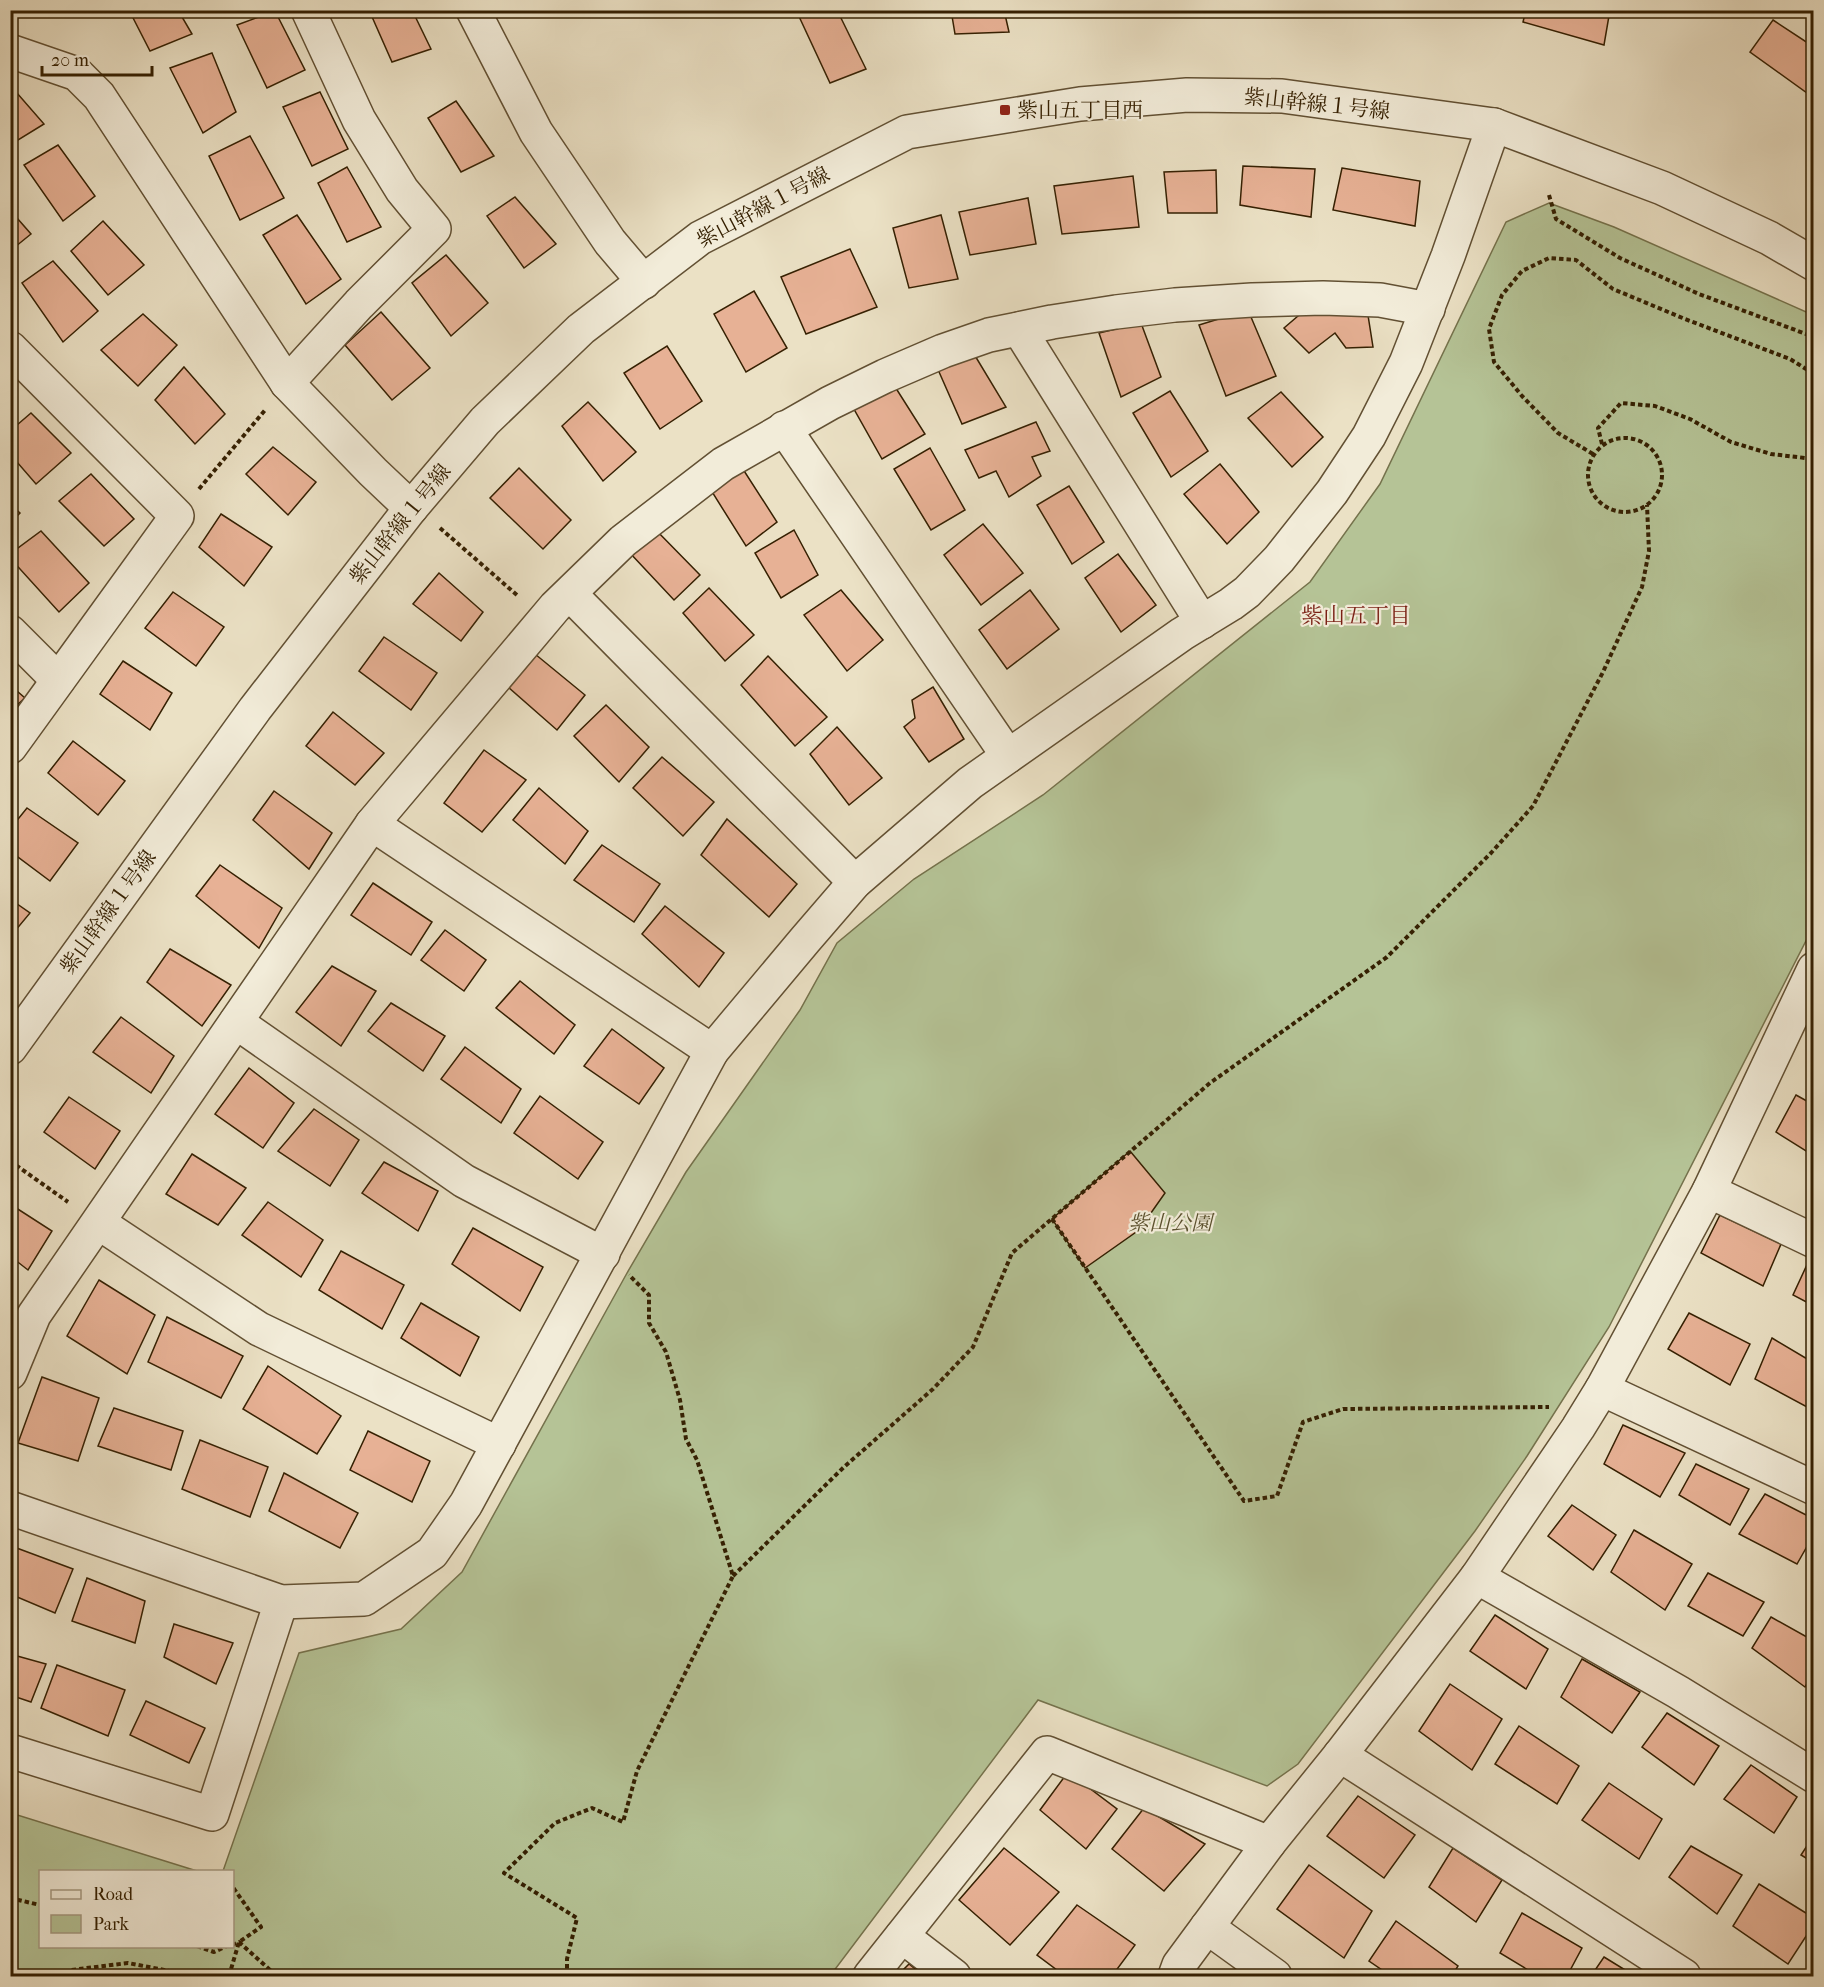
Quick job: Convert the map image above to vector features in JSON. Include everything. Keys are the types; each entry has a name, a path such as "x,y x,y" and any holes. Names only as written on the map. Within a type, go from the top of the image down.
{"street":[{"path":"287,383 359,304 434,229 402,190 359,120 308,10"},
{"path":"473,10 536,132 610,242 644,282"},
{"path":"10,51 77,74 99,96 287,383 424,517"},
{"name":"紫山幹線１号線","path":"10,1048 255,709 424,517 485,421 580,329 700,238 906,132 1080,104 1187,95 1282,96 1494,125 1662,188 1769,238 1814,264"},
{"path":"10,1508 281,1602 364,1599 432,1553 466,1504 499,1444 615,1264 712,1051 855,882 970,783 1182,634 1247,592 1279,559 1332,492 1374,428 1406,363 1428,309 1494,125"},
{"path":"10,1373 34,1315 372,824 545,620 623,541 672,502 723,464 830,403 885,376 989,335 1052,322 1151,308 1252,300 1323,298 1380,300 1428,309"},
{"path":"1019,329 1202,622"},
{"path":"10,348 177,516 10,747"},
{"path":"784,428 1008,756"},
{"path":"570,594 855,882"},
{"path":"10,632 58,680"},
{"path":"372,824 712,1051"},
{"path":"1175,1977 1179,1965 1269,1843 1477,1577 1578,1428 1602,1389 1709,1191 1811,980"},
{"path":"236,1022 464,1182 615,1264"},
{"path":"1709,1191 1814,1241"},
{"path":"99,1223 259,1329 499,1444"},
{"path":"1602,1389 1814,1488"},
{"path":"1477,1577 1678,1692 1814,1776"},
{"path":"10,1751 212,1814 281,1602"},
{"path":"870,1977 1047,1754 1269,1843"},
{"path":"1340,1755 1684,1977"},
{"path":"1207,1927 1275,1977"},
{"path":"902,1936 954,1977"}],"path":[{"path":"1549,195 1556,219 1620,258 1699,294 1814,337"},
{"path":"1593,454 1558,433 1522,396 1494,362 1489,328 1502,295 1522,270 1549,258 1575,260 1613,289 1790,359 1814,374"},
{"path":"177,516 287,383"},
{"path":"1602,444 1598,428 1621,403 1655,406 1690,418 1731,442 1771,454 1814,459"},
{"path":"1625,436 1637,439 1656,453 1663,475 1656,497 1647,505 1636,511 1623,512 1610,509 1599,502 1591,491 1588,466 1593,454 1602,444 1625,436"},
{"path":"567,1977 567,1959 577,1918 504,1873 555,1823 592,1808 623,1822 637,1771 733,1576 844,1467 933,1389 973,1347 1012,1253 1210,1083 1387,957 1491,853 1533,806 1603,672 1642,587 1649,551 1647,505"},
{"path":"424,517 545,620"},
{"path":"10,1161 99,1223"},
{"path":"1052,1219 1244,1501 1277,1496 1303,1422 1343,1408 1558,1407"},
{"path":"615,1264 649,1295 649,1323 666,1352 680,1400 686,1439 697,1460 733,1576"},
{"path":"234,1889 261,1927 234,1944"},
{"path":"10,1898 39,1905"},
{"path":"229,1977 239,1942"},
{"path":"239,1942 270,1970 271,1977"},
{"path":"200,1948 214,1952 224,1948"},
{"path":"58,1977 71,1970 128,1963 195,1977"},
{"path":"10,1972 28,1977"}],"green space":[{"name":"紫山公園","path":"1549,203 1614,227 1813,315 1813,927 1609,1327 1527,1456 1475,1531 1298,1764 1267,1786 1038,1700 830,1976 11,1976 11,1813 194,1870 39,1870 39,1948 234,1948 234,1870 223,1870 299,1653 401,1629 462,1572 627,1273 686,1172 800,1010 837,943 914,879 1043,795 1310,582 1380,484 1506,222"}],"building":[{"path":"129,10 178,10 192,34 150,51"},
{"path":"369,10 412,10 431,49 392,62"},
{"path":"796,10 837,10 866,69 830,83"},
{"path":"951,10 1004,10 1009,32 955,34"},
{"path":"1526,10 1610,10 1604,45 1523,22"},
{"path":"275,11 305,70 267,88 237,25"},
{"path":"1773,20 1814,47 1814,98 1750,52"},
{"path":"212,53 236,112 203,133 170,68"},
{"path":"10,85 44,124 10,145"},
{"path":"320,92 348,149 312,166 283,107"},
{"path":"456,101 494,156 461,172 428,118"},
{"path":"250,136 284,198 240,220 209,156"},
{"path":"58,145 95,196 63,221 24,165"},
{"path":"1243,166 1315,169 1311,217 1240,205"},
{"path":"347,167 381,227 347,242 318,183"},
{"path":"1342,168 1420,181 1415,226 1333,210"},
{"path":"1216,170 1217,213 1168,213 1164,172"},
{"path":"1133,176 1139,227 1062,234 1054,186"},
{"path":"515,197 556,244 524,268 487,216"},
{"path":"1028,198 1036,244 970,255 959,212"},
{"path":"10,210 31,234 10,251"},
{"path":"297,215 341,279 306,304 263,235"},
{"path":"941,215 958,279 909,288 893,228"},
{"path":"103,221 144,265 108,295 71,251"},
{"path":"850,249 877,307 806,334 781,277"},
{"path":"446,255 488,303 451,336 412,283"},
{"path":"53,261 98,311 63,342 22,283"},
{"path":"754,291 787,348 746,372 714,314"},
{"path":"1312,304 1367,309 1373,347 1346,348 1335,333 1309,353 1284,328"},
{"path":"1248,310 1276,376 1226,396 1199,325"},
{"path":"381,312 430,368 392,400 345,345"},
{"path":"143,314 177,345 138,386 101,350"},
{"path":"1141,323 1161,377 1121,397 1099,333"},
{"path":"667,346 702,401 660,429 624,373"},
{"path":"974,354 1006,407 962,424 936,365"},
{"path":"184,367 225,414 195,444 155,400"},
{"path":"892,382 925,434 882,459 850,402"},
{"path":"1170,391 1208,451 1171,477 1133,413"},
{"path":"1281,392 1323,437 1292,467 1248,418"},
{"path":"588,402 636,452 603,481 562,426"},
{"path":"31,413 71,453 36,484 10,454 10,431"},
{"path":"1036,422 1050,451 1032,457 1041,476 1009,497 996,471 979,478 965,450"},
{"path":"273,447 316,482 288,515 246,474"},
{"path":"930,448 965,510 931,530 894,469"},
{"path":"739,463 777,522 746,546 709,487"},
{"path":"1220,464 1259,512 1227,544 1184,494"},
{"path":"519,468 571,520 543,549 490,498"},
{"path":"91,474 134,519 104,546 59,501"},
{"path":"1069,486 1104,542 1072,564 1037,505"},
{"path":"10,504 20,513 10,523"},
{"path":"221,514 272,547 244,586 199,547"},
{"path":"983,524 1023,573 981,605 944,555"},
{"path":"653,527 700,575 674,600 629,552"},
{"path":"794,530 818,575 781,598 755,553"},
{"path":"41,531 89,583 59,612 10,558 10,554"},
{"path":"1118,554 1156,605 1121,632 1085,578"},
{"path":"439,573 483,612 461,641 413,604"},
{"path":"709,588 754,635 725,661 683,613"},
{"path":"841,590 883,640 847,671 804,615"},
{"path":"1030,590 1059,629 1007,669 979,630"},
{"path":"173,592 224,627 196,666 145,628"},
{"path":"384,637 437,673 411,710 359,671"},
{"path":"535,654 585,695 557,730 507,686"},
{"path":"768,656 827,717 795,746 741,685"},
{"path":"123,661 172,693 150,730 100,694"},
{"path":"10,685 25,698 10,711"},
{"path":"933,687 964,739 929,762 904,727 915,718 912,700"},
{"path":"606,705 649,747 619,782 574,736"},
{"path":"333,712 384,753 355,785 306,746"},
{"path":"837,727 882,778 849,805 810,754"},
{"path":"73,741 125,781 98,815 48,773"},
{"path":"484,750 526,780 482,832 444,803"},
{"path":"662,757 714,802 683,836 633,788"},
{"path":"539,788 588,831 565,864 513,820"},
{"path":"274,791 332,833 309,869 253,820"},
{"path":"27,808 78,843 50,881 10,851 10,829"},
{"path":"727,819 797,884 769,917 701,855"},
{"path":"602,845 660,884 634,922 574,880"},
{"path":"220,865 282,908 259,948 196,896"},
{"path":"373,883 432,922 411,955 351,915"},
{"path":"10,899 30,913 10,937"},
{"path":"665,906 724,953 699,987 642,934"},
{"path":"445,930 486,960 464,991 421,960"},
{"path":"170,949 231,985 202,1026 147,982"},
{"path":"332,966 376,991 341,1046 296,1012"},
{"path":"520,981 575,1025 554,1054 496,1008"},
{"path":"391,1003 445,1036 423,1071 368,1031"},
{"path":"121,1017 174,1056 151,1093 93,1052"},
{"path":"612,1029 664,1068 639,1104 584,1066"},
{"path":"465,1047 521,1089 501,1123 441,1079"},
{"path":"249,1068 294,1103 263,1148 215,1114"},
{"path":"1796,1095 1814,1105 1814,1156 1776,1132"},
{"path":"540,1096 603,1142 578,1179 514,1133"},
{"path":"69,1097 120,1131 95,1169 44,1132"},
{"path":"314,1109 359,1140 330,1186 278,1151"},
{"path":"1130,1151 1165,1193 1139,1230 1085,1268 1052,1219"},
{"path":"192,1154 246,1188 218,1225 166,1194"},
{"path":"384,1162 438,1191 418,1231 362,1193"},
{"path":"268,1202 323,1240 301,1277 242,1235"},
{"path":"10,1204 52,1231 28,1270 10,1256"},
{"path":"1720,1215 1781,1244 1763,1286 1701,1253"},
{"path":"473,1228 543,1267 520,1311 452,1264"},
{"path":"341,1251 404,1285 382,1329 319,1290"},
{"path":"1811,1256 1814,1257 1814,1306 1793,1295"},
{"path":"99,1280 155,1315 127,1374 67,1336"},
{"path":"421,1303 479,1337 460,1376 401,1338"},
{"path":"1689,1313 1750,1344 1730,1385 1668,1349"},
{"path":"167,1317 243,1356 221,1398 148,1362"},
{"path":"1772,1338 1814,1363 1814,1393 1807,1407 1755,1379"},
{"path":"268,1366 341,1416 317,1454 243,1409"},
{"path":"42,1377 99,1398 78,1461 18,1443"},
{"path":"114,1408 183,1431 171,1470 98,1446"},
{"path":"1623,1425 1685,1453 1660,1497 1604,1464"},
{"path":"368,1431 430,1461 412,1502 350,1470"},
{"path":"200,1440 268,1467 250,1517 182,1489"},
{"path":"1696,1464 1749,1489 1730,1525 1679,1495"},
{"path":"284,1473 358,1513 340,1548 269,1511"},
{"path":"1765,1494 1814,1519 1814,1534 1797,1564 1739,1534"},
{"path":"1572,1505 1616,1535 1593,1570 1548,1536"},
{"path":"1634,1530 1692,1564 1665,1610 1611,1572"},
{"path":"14,1547 73,1569 55,1613 10,1594 10,1556"},
{"path":"1708,1573 1764,1602 1743,1636 1688,1606"},
{"path":"87,1578 145,1601 135,1643 72,1621"},
{"path":"1495,1615 1548,1649 1526,1689 1470,1651"},
{"path":"1771,1617 1814,1641 1814,1671 1805,1687 1752,1648"},
{"path":"174,1624 233,1643 216,1684 164,1657"},
{"path":"10,1654 46,1664 31,1702 10,1695"},
{"path":"1582,1659 1640,1692 1612,1733 1561,1697"},
{"path":"57,1665 125,1690 108,1736 41,1708"},
{"path":"1450,1684 1502,1719 1472,1770 1419,1731"},
{"path":"146,1701 205,1728 189,1763 130,1735"},
{"path":"1667,1713 1719,1746 1694,1785 1642,1747"},
{"path":"1519,1726 1579,1766 1557,1804 1495,1764"},
{"path":"1751,1765 1797,1797 1774,1833 1724,1799"},
{"path":"1068,1772 1117,1809 1086,1849 1040,1810"},
{"path":"1609,1783 1662,1819 1639,1859 1582,1820"},
{"path":"1358,1796 1415,1835 1384,1878 1327,1836"},
{"path":"1144,1808 1205,1844 1164,1891 1112,1849"},
{"path":"1814,1835 1814,1863 1801,1855"},
{"path":"1691,1846 1742,1875 1717,1914 1669,1877"},
{"path":"1004,1848 1059,1892 1010,1945 959,1900"},
{"path":"1453,1848 1502,1880 1476,1922 1429,1887"},
{"path":"1309,1865 1372,1911 1344,1958 1277,1909"},
{"path":"1759,1884 1814,1918 1814,1924 1788,1964 1733,1926"},
{"path":"1077,1905 1135,1945 1112,1976 1065,1976 1037,1955"},
{"path":"1522,1913 1582,1948 1567,1976 1538,1976 1500,1953"},
{"path":"1396,1921 1458,1966 1452,1976 1391,1976 1369,1961"},
{"path":"1604,1957 1635,1976 1591,1976"},
{"path":"909,1964 924,1976 897,1976"}],"place":[{"name":"紫山五丁目西","path":"1005,110"}],"district":[{"name":"紫山五丁目","path":"1356,616"}]}
